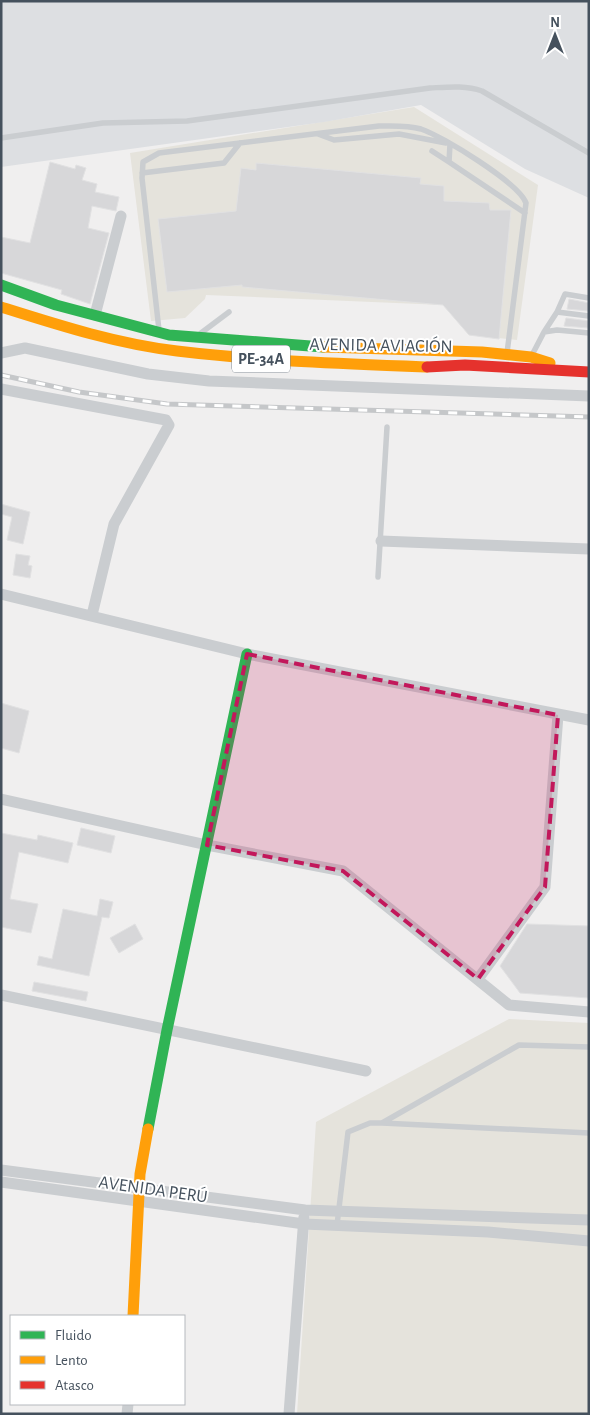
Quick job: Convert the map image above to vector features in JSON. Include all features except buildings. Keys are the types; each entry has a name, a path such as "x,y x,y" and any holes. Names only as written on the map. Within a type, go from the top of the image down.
{"main road":[{"path":"1,285 56,305 160,333 359,350 459,351 506,355 529,363"},
{"name":"AVENIDA AVIACIÓN","path":"1,307 71,329 158,348 270,360 427,367 589,362"},
{"path":"158,348 160,333"},
{"path":"459,351 465,365"},
{"name":"AVENIDA AVIACIÓN","path":"529,363 589,372"},
{"path":"133,1315 141,1188 140,1174 167,1030 208,845 247,654"}],"street":[{"path":"94,315 121,216"},
{"path":"1,353 25,348 148,374 208,381 589,396"},
{"path":"1,389 166,420 169,426 114,524 92,616"},
{"path":"382,541 589,549"},
{"path":"1,594 247,654 589,720"},
{"path":"478,979 545,886 558,714"},
{"path":"1,799 208,845 343,871 508,1005 589,1012"},
{"path":"1,995 366,1071"},
{"name":"AVENIDA PERÚ","path":"1,1170 305,1210 589,1220"},
{"name":"AVENIDA PERÚ","path":"1,1182 304,1224 488,1232 589,1241"},
{"path":"289,1414 305,1210"}],"lane":[{"path":"1,138 75,126 187,121 455,86 471,87 482,91 589,153"},
{"path":"160,333 142,173 143,162 159,153 400,126 430,132 449,143 514,186 524,198 525,213 506,355"},
{"path":"142,173 224,163 240,143"},
{"path":"449,143 449,162"},
{"path":"432,151 525,213"},
{"path":"529,363 536,344 557,312 565,294 589,298"},
{"path":"190,337 204,331 229,312"},
{"path":"557,312 589,316"},
{"path":"544,332 557,330 589,333"},
{"path":"378,577 382,541 387,427"},
{"path":"382,1123 519,1045 589,1047"},
{"path":"337,1225 348,1132 370,1123 589,1133"}],"highlighted area":[{"path":"247,654 558,715 545,887 478,979 343,871 207,845"}],"shaded area":[{"path":"1,1 589,1 589,198 525,169 421,105 324,122 1,167"},
{"path":"414,107 538,185 517,340 469,335 443,305 206,295 205,299 185,318 151,321 130,153"},
{"path":"509,1019 589,1023 589,1414 297,1414 316,1122"}],"railway":[{"path":"1,375 79,392 167,404 589,417"}],"traffic: fast":[{"path":"1,285 56,305 169,335 323,347"},
{"path":"148,1129 167,1030 247,654"}],"traffic: slow":[{"path":"1,307 88,333 155,348 271,360 427,367"},
{"path":"323,347 482,352 531,357 550,363"},
{"path":"133,1315 140,1174 148,1129"}],"traffic: jam":[{"path":"427,367 465,365 589,372"}]}
